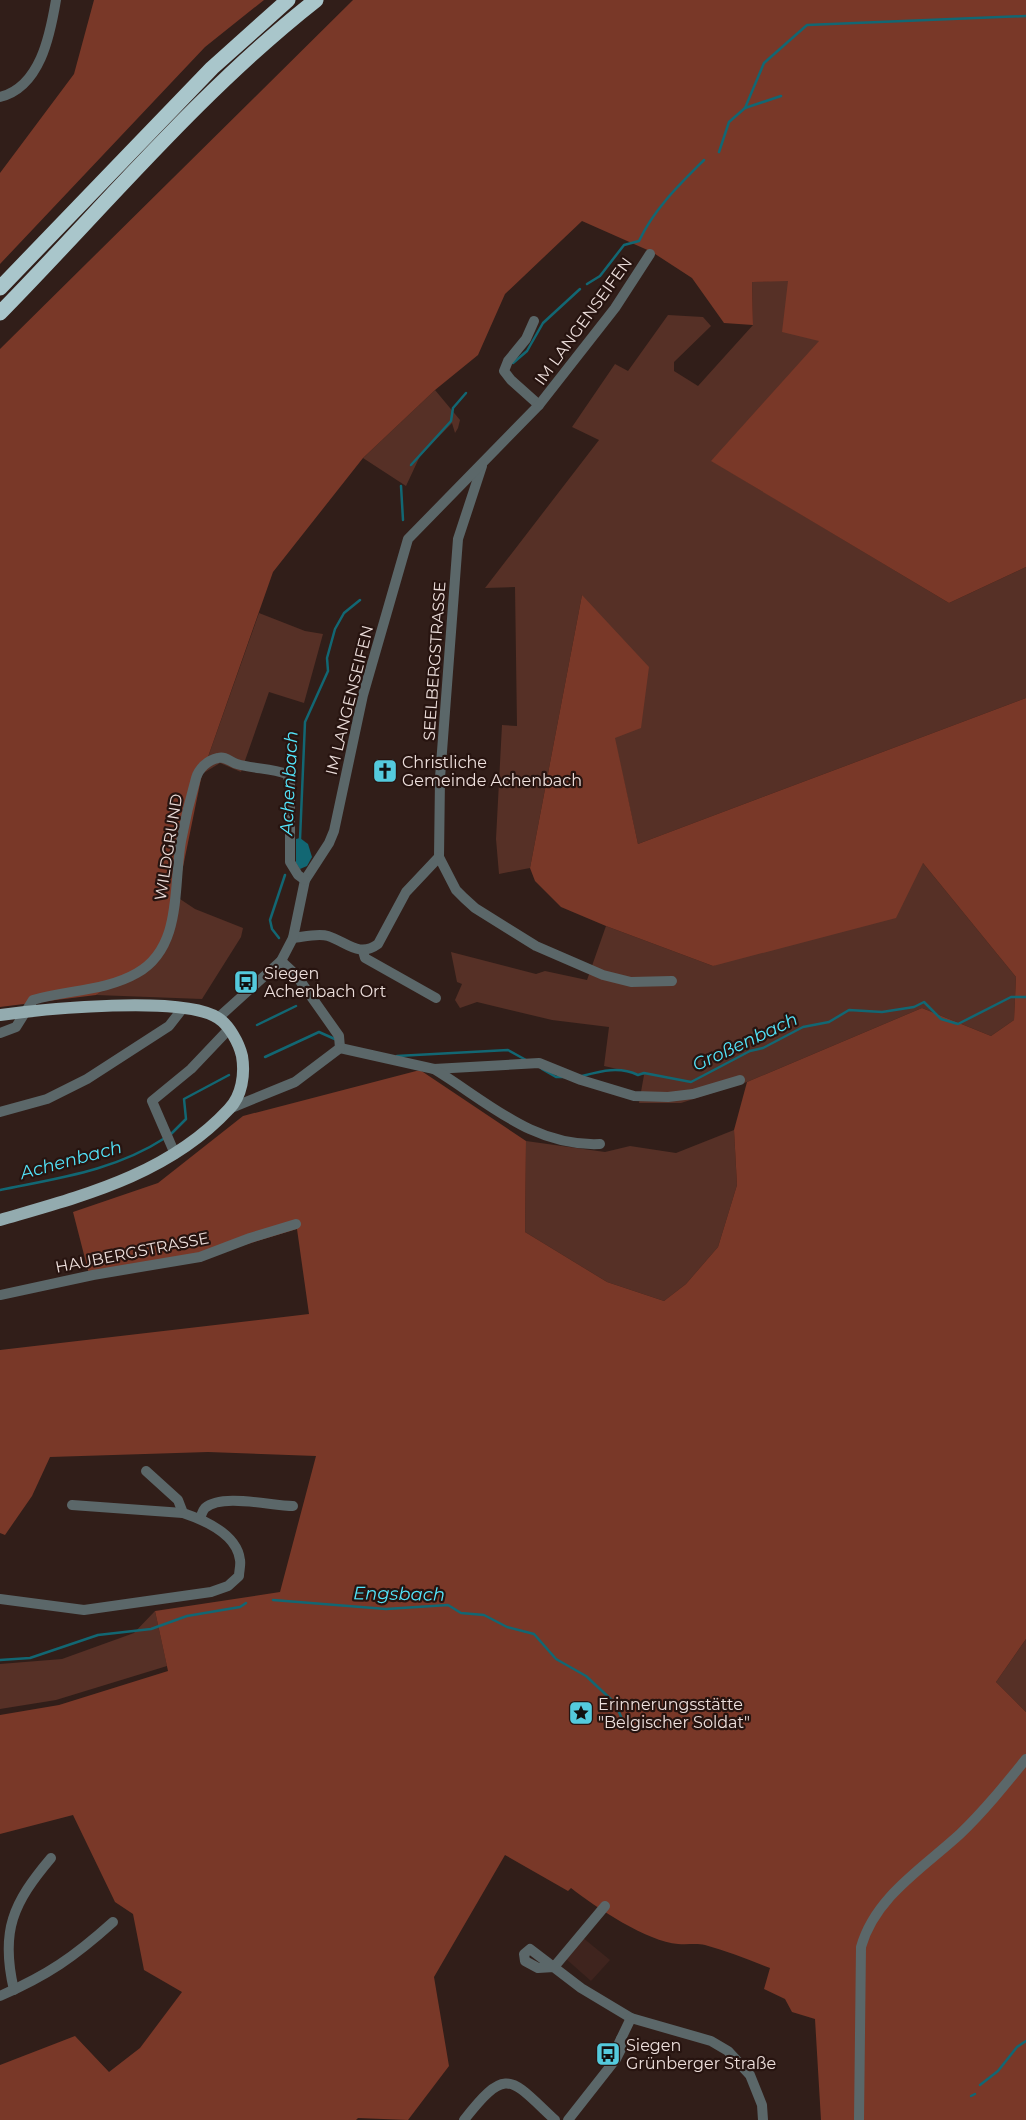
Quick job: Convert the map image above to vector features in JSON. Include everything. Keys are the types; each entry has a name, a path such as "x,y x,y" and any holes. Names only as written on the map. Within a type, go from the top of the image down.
{"highway":[{"path":"0,288 212,68 288,0"},
{"path":"0,313 90,216 222,83 316,0"}],"main road":[{"path":"0,1015 25,1011 113,1006 183,1008 218,1018 229,1029 241,1052 243,1064 239,1092 230,1108 175,1154 147,1171 86,1195 0,1220"}],"street":[{"path":"0,97 14,94 26,83 35,70 44,50 56,0"},
{"name":"IM LANGENSEIFEN","path":"218,1018 281,961 293,938 305,880 329,843 334,831 363,696 408,539 539,405 615,308 650,254"},
{"name":"IM LANGENSEIFEN","path":"534,321 520,348 504,366 504,371 511,380 539,405"},
{"name":"SEELBERGSTRASSE","path":"483,463 458,539 440,778 439,857 456,890 464,898 475,908 536,946 603,975 631,982 672,982"},
{"name":"WILDGRUND","path":"25,1011 33,1000 113,983 137,973 161,952 172,921 181,842 198,770 210,761 220,757 226,758 238,765 279,771 287,774 290,783 290,862 298,875 305,880"},
{"path":"362,951 378,944 406,892 439,857"},
{"path":"293,938 326,936 362,951 365,958 436,998"},
{"path":"281,961 296,975 339,1036 340,1048"},
{"path":"0,1112 47,1099 87,1080 169,1026 183,1008"},
{"path":"0,1033 16,1027 25,1011"},
{"path":"175,1154 152,1101 191,1069 229,1029"},
{"path":"230,1108 295,1082 340,1048 434,1069 539,1063 590,1083 634,1096 654,1097 693,1094 740,1080"},
{"path":"434,1069 507,1119 542,1135 585,1145 600,1144"},
{"name":"HAUBERGSTRASSE","path":"0,1295 93,1275 200,1257 250,1238 296,1224"},
{"path":"146,1471 178,1500 183,1513"},
{"path":"200,1518 205,1508 219,1502 248,1502 293,1506"},
{"path":"0,1599 84,1610 211,1592 228,1586 239,1576 240,1560 234,1545 216,1528 200,1518 183,1513 72,1505"},
{"path":"860,2120 861,1947 864,1935 878,1911 908,1878 961,1833 1026,1759"},
{"path":"14,1990 7,1947 12,1917 36,1876 51,1858"},
{"path":"605,1906 554,1967 605,2004 631,2018 684,2031 711,2041 728,2051 750,2075 762,2104 763,2120"},
{"path":"0,1996 56,1969 80,1952 113,1922"},
{"path":"568,2120 621,2049 621,2039 631,2018"},
{"path":"464,2120 490,2088 505,2084 518,2085 556,2120"}],"shaded area":[{"path":"94,0 264,0 205,47 0,264 0,173 74,74"},
{"path":"353,0 1026,0 1026,567 949,603 711,461 819,341 782,332 788,281 752,282 753,325 724,323 692,278 652,252 582,221 505,294 478,355 435,390 363,458 273,572 202,774 166,950 96,995 0,1007 0,349"},
{"path":"789,280 820,341 712,461 949,603 1026,567 1026,698 638,844 582,595 530,868 499,874 496,839 502,725 517,726 515,587 485,588 599,440 572,427 615,364 628,371 668,315 703,317 711,326 674,362 674,371 698,386 753,325 752,282"},
{"path":"435,390 460,420 458,428 455,433 452,423 420,456 406,486 363,458"},
{"path":"582,595 649,667 641,728 615,738 638,844 1026,698 1026,1639 996,1682 1026,1712 1026,2120 821,2120 815,2019 792,2012 785,1999 764,1989 770,1968 705,1945 678,1944 652,1937 607,1914 571,1888 568,1891 505,1855 434,1977 449,2066 408,2120 358,2118 356,2120 0,2120 0,2065 75,2036 109,2072 140,2048 182,1992 144,1970 133,1914 115,1902 73,1815 0,1834 0,1715 59,1705 168,1671 155,1611 280,1592 316,1456 208,1452 50,1457 32,1496 5,1535 0,1533 0,1350 309,1314 297,1229 191,1261 89,1274 73,1212 158,1183 243,1116 420,1070 526,1141 525,1232 607,1282 664,1301 686,1284 718,1247 737,1185 734,1130 747,1082 922,1008 991,1036 1014,1020 1016,977 923,863 896,918 713,966 561,907 535,881 530,868"},
{"path":"259,613 305,631 323,634 304,703 269,692 241,772 220,763 202,774"},
{"path":"923,863 1016,977 1014,1020 991,1036 922,1008 747,1082 681,1103 639,1103 644,1075 604,1066 609,1027 552,1020 477,1002 460,1008 455,1000 462,984 457,982 451,952 536,974 545,971 587,980 606,926 713,966"},
{"path":"177,897 195,909 243,928 241,937 202,999 96,995 166,950"},
{"path":"734,1130 737,1185 718,1247 686,1284 664,1301 607,1282 525,1232 526,1141 605,1152 630,1146 676,1153"},
{"path":"155,1611 167,1666 56,1700 0,1709 0,1664 62,1659 134,1633"},
{"path":"1026,1639 1026,1712 996,1682"},
{"path":"582,1937 610,1960 591,1981 565,1958"}],"water":[{"path":"300,838 308,844 312,857 307,866 300,869 296,863 296,839"}],"waterway":[{"name":"Achenbach","path":"719,152 729,122 745,108 764,63 807,25 1026,16"},
{"path":"745,108 781,96"},
{"name":"Achenbach","path":"587,284 600,276 624,245 639,241 652,218 676,188 704,160"},
{"name":"Achenbach","path":"513,363 527,351 543,323 580,289"},
{"name":"Achenbach","path":"411,465 451,421 453,408 466,393"},
{"name":"Achenbach","path":"401,486 403,520"},
{"name":"Achenbach","path":"300,839 305,722 328,671 327,658 335,629 344,613 360,600"},
{"name":"Achenbach","path":"279,938 272,929 270,920 285,875"},
{"name":"Großenbach","path":"582,1076 617,1070 638,1075 644,1073 691,1082 750,1051 763,1048 803,1027 829,1022 849,1010 882,1012 914,1007 924,1002 941,1019 958,1024 1011,997 1026,997"},
{"name":"Achenbach","path":"257,1025 296,1006"},
{"name":"Großenbach","path":"265,1057 319,1032 337,1040"},
{"name":"Großenbach","path":"397,1056 508,1050 526,1060"},
{"name":"Großenbach","path":"542,1069 556,1077 564,1077"},
{"name":"Achenbach","path":"170,1135 186,1119 184,1099 229,1075"},
{"name":"Achenbach","path":"0,1190 106,1166 146,1149 165,1138"},
{"name":"Engsbach","path":"273,1600 386,1609 448,1605 461,1613 484,1615 507,1627 534,1634 556,1659 586,1676 615,1703 626,1728"},
{"path":"0,1660 30,1658 98,1635 151,1629 187,1616 240,1607 246,1603"},
{"path":"980,2085 998,2071 1017,2047 1026,2041"},
{"path":"971,2096 975,2094"}],"place":[{"name":"Christliche Gemeinde Achenbach","path":"385,771"},
{"name":"Siegen Achenbach Ort","path":"246,982"},
{"name":"Erinnerungsstätte \"Belgischer Soldat\"","path":"581,1713"},
{"name":"Siegen Grünberger Straße","path":"608,2054"}]}
